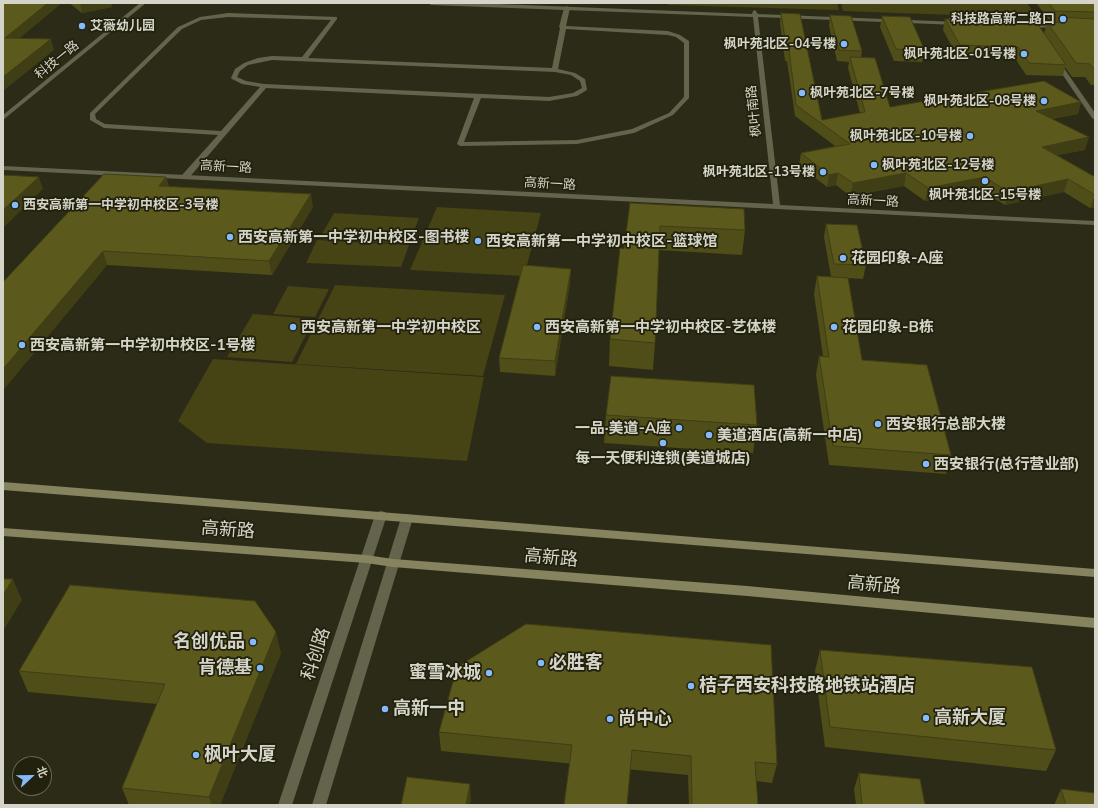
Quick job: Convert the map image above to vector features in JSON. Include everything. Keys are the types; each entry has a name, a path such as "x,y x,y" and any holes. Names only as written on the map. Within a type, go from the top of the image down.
{"main road":[{"name":"高新路","path":"3,486 1095,573"},
{"name":"高新路","path":"3,532 366,559 1095,623"}],"street":[{"name":"科技一路","path":"3,118 143,3"},
{"path":"431,3 756,13"},
{"path":"520,3 1032,26 1065,25"},
{"path":"555,70 562,26 567,8"},
{"name":"枫叶南路","path":"756,13 777,208"},
{"path":"222,133 104,126 93,120 92,114 180,28 200,19 228,14 335,18 304,59"},
{"path":"478,96 460,144 577,142 634,131 671,114 687,97 687,42 678,36 668,33 562,26"},
{"path":"1052,55 1095,118"},
{"path":"272,58 304,59 555,70 573,74 583,80 585,89 575,95 561,98 478,96 264,86 244,83 234,78 237,70 246,64 258,60 272,58"},
{"path":"185,177 264,86"},
{"name":"高新一路","path":"3,168 1095,223"},
{"name":"科创路","path":"285,805 381,515"},
{"path":"319,805 407,518"}],"shaded area":[{"path":"668,3 837,3 839,10 668,5"},
{"path":"841,3 1027,3 1037,18 843,11"},
{"name":"西安高新第一中学初中校区-篮球馆","path":"437,207 541,213 524,276 410,270"},
{"path":"334,213 419,218 409,244 319,239"},
{"path":"317,240 409,245 401,267 306,263"},
{"path":"335,285 505,295 483,376 296,364"},
{"path":"288,286 329,289 315,317 273,314"},
{"path":"253,314 314,319 292,362 227,357"},
{"path":"213,359 484,377 467,461 207,443 178,421"}],"building":[{"path":"3,3 48,3 5,38 51,39 3,77"},
{"path":"1049,3 1095,3 1095,12 1055,11"},
{"path":"781,13 800,14 822,120 865,112 850,57 875,58 890,107 1044,81 1081,102 1036,111 1089,137 1042,147 1095,177 1095,195 1068,179 1008,192 985,177 928,188 906,173 853,183 838,173 829,175 801,153 850,144 796,105 789,50 787,50"},
{"path":"830,15 851,16 862,51 839,50"},
{"path":"882,16 910,17 925,51 896,49"},
{"path":"1060,17 1095,19 1095,71 1090,64 1076,63 1047,22 1065,23"},
{"path":"945,19 1037,23 1066,65 1029,63 1018,47 960,45"},
{"path":"104,174 166,177 159,186 311,194 269,261 103,251 3,369 3,281"},
{"path":"3,175 39,177 3,210"},
{"path":"630,203 744,209 745,230 660,226 655,343 610,339 620,248 624,249"},
{"path":"826,224 857,225 866,265 834,264"},
{"name":"西安高新第一中学初中校区-艺体楼","path":"523,265 571,269 555,361 499,358"},
{"path":"817,276 848,278 862,360 927,365 951,455 833,446 819,356 829,357"},
{"path":"611,376 754,385 757,425 606,415"},
{"path":"3,579 13,579 3,595"},
{"name":"枫叶大厦","path":"70,585 255,601 276,632 209,797 122,788 165,684 19,671"},
{"name":"尚中心","path":"526,624 771,645 777,764 755,762 758,805 692,805 691,756 632,750 627,805 564,805 572,745 439,732 457,667"},
{"name":"高新大厦","path":"820,650 1032,667 1056,750 830,727"},
{"path":"859,773 920,779 925,805 862,805"},
{"path":"407,777 470,784 466,805 401,805"},
{"path":"1061,789 1095,793 1095,805 1066,805"}],"place":[{"name":"科技路高新二路口","path":"1063,19"},
{"name":"艾薇幼儿园","path":"82,26"},
{"name":"枫叶苑北区-04号楼","path":"844,44"},
{"name":"枫叶苑北区-01号楼","path":"1024,54"},
{"name":"枫叶苑北区-7号楼","path":"802,93"},
{"name":"枫叶苑北区-08号楼","path":"1044,101"},
{"name":"枫叶苑北区-10号楼","path":"970,136"},
{"name":"枫叶苑北区-12号楼","path":"874,165"},
{"name":"枫叶苑北区-13号楼","path":"823,172"},
{"name":"枫叶苑北区-15号楼","path":"985,181"},
{"name":"西安高新第一中学初中校区-3号楼","path":"15,205"},
{"name":"西安高新第一中学初中校区-图书楼","path":"230,237"},
{"name":"西安高新第一中学初中校区-篮球馆","path":"478,241"},
{"name":"花园印象-A座","path":"843,258"},
{"name":"西安高新第一中学初中校区","path":"293,327"},
{"name":"西安高新第一中学初中校区-艺体楼","path":"537,327"},
{"name":"花园印象-B栋","path":"834,327"},
{"name":"西安高新第一中学初中校区-1号楼","path":"22,345"},
{"name":"西安银行总部大楼","path":"878,424"},
{"name":"一品·美道-A座","path":"679,428"},
{"name":"美道酒店(高新一中店)","path":"709,435"},
{"name":"每一天便利连锁(美道城店)","path":"663,443"},
{"name":"西安银行(总行营业部)","path":"926,464"},
{"name":"名创优品","path":"253,642"},
{"name":"必胜客","path":"541,663"},
{"name":"肯德基","path":"260,668"},
{"name":"蜜雪冰城","path":"489,673"},
{"name":"桔子西安科技路地铁站酒店","path":"691,686"},
{"name":"高新一中","path":"385,709"},
{"name":"高新大厦","path":"926,718"},
{"name":"尚中心","path":"610,719"},
{"name":"枫叶大厦","path":"196,755"}]}
